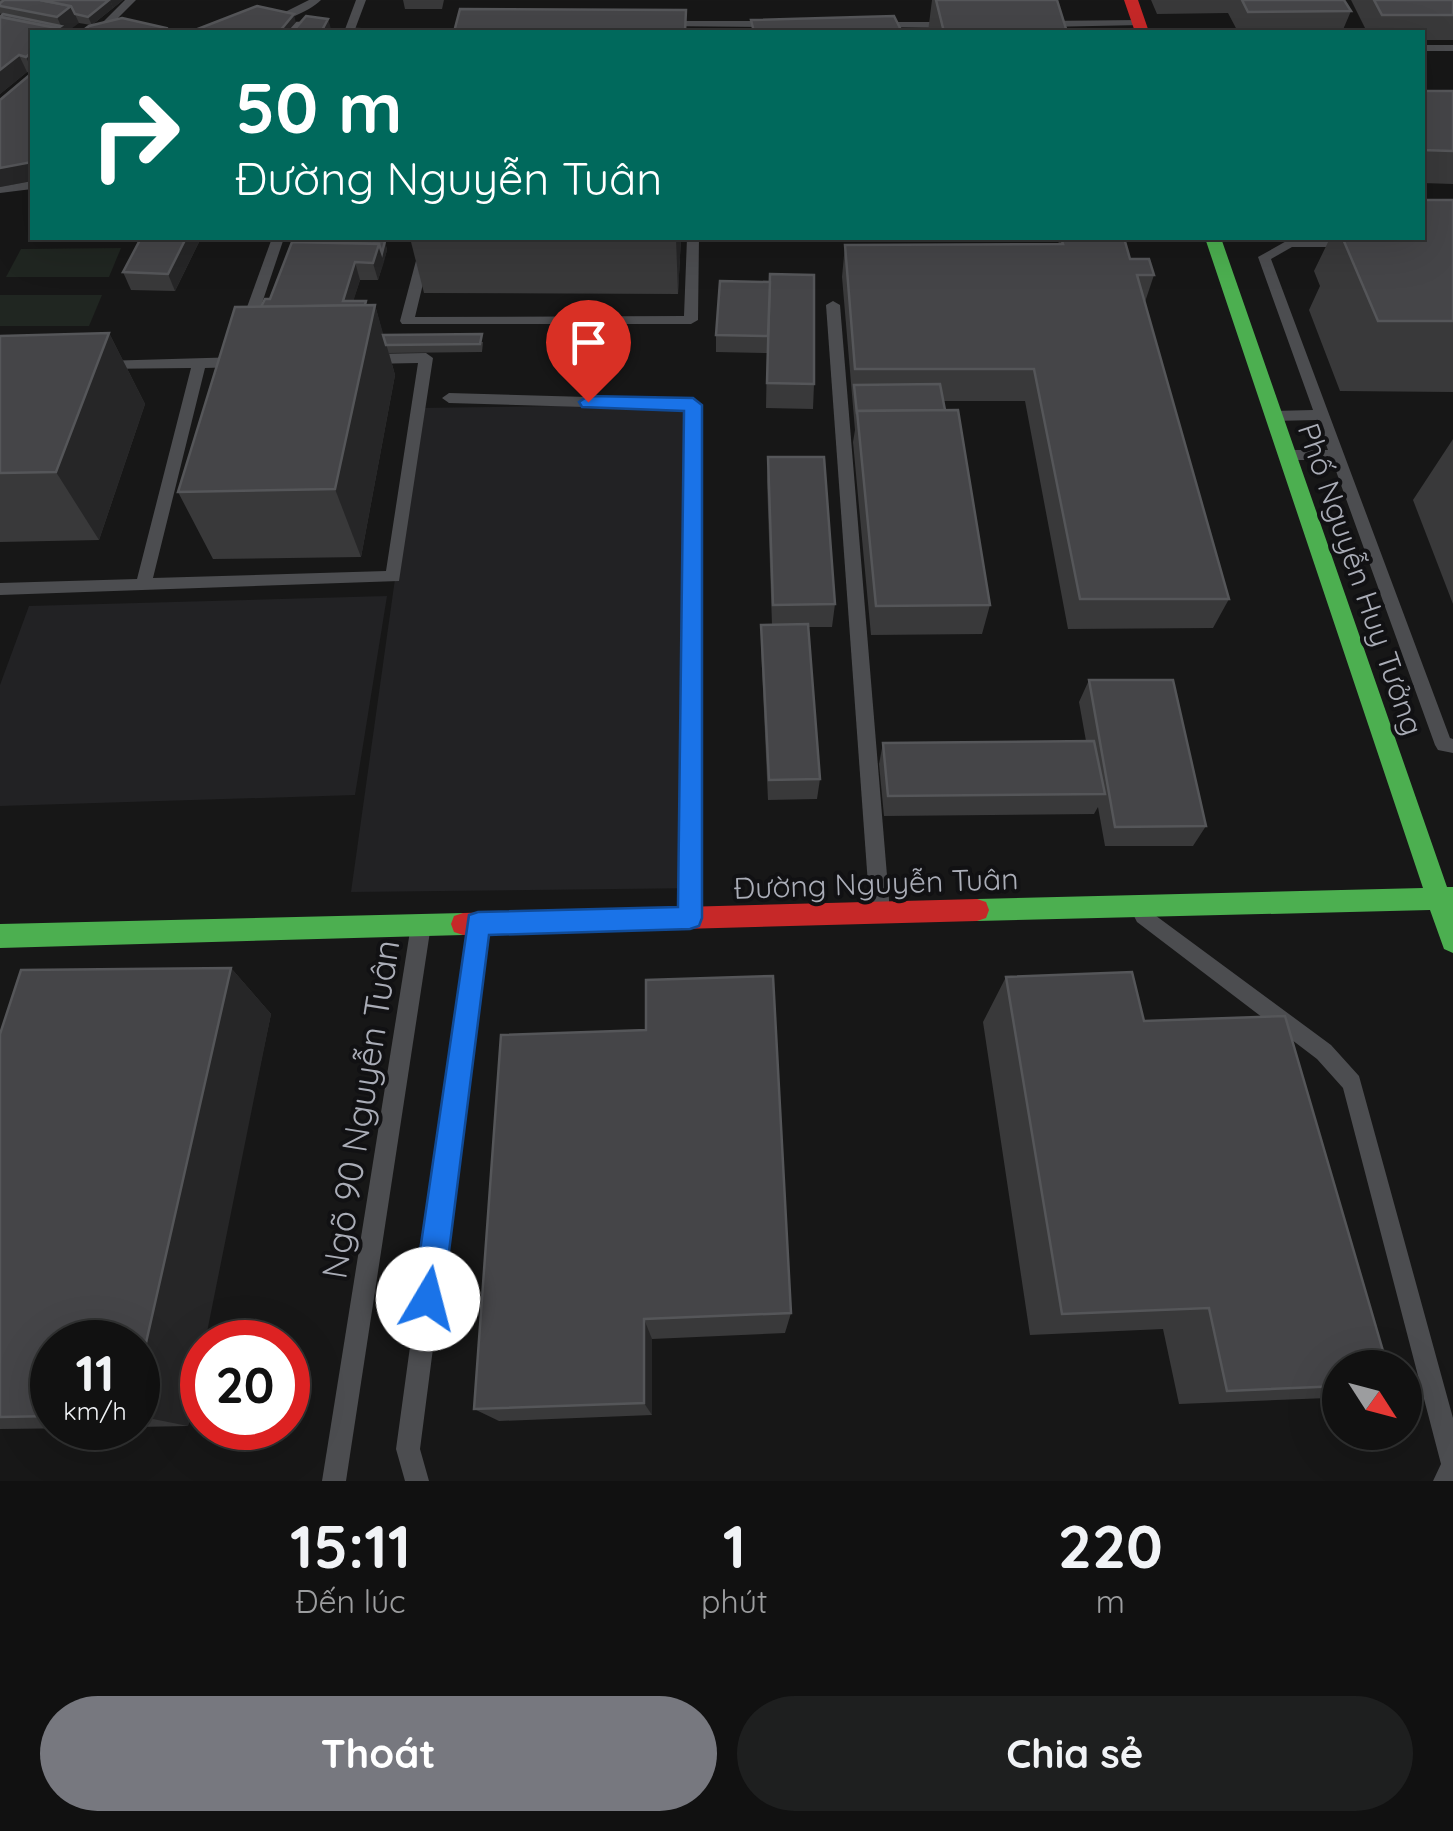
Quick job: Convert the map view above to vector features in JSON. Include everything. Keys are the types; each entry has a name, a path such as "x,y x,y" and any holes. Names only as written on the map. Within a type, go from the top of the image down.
{"street":[{"name":"Phố Nguyễn Huy Tưởng","path":"1213,240 1446,898 1453,941"},
{"name":"Đường Nguyễn Tuân","path":"0,936 1446,898"}],"lane":[{"path":"103,29 131,0"},
{"path":"234,30 298,12 316,0"},
{"path":"350,30 360,0"},
{"path":"1024,24 1137,18"},
{"path":"650,24 789,24"},
{"path":"868,24 966,24"},
{"path":"103,29 121,28"},
{"path":"1425,48 1453,48"},
{"path":"0,189 30,185"},
{"path":"250,321 277,240"},
{"path":"427,240 407,321 691,320 694,240"},
{"path":"1362,244 1290,242 1264,257 1444,746 1453,746"},
{"path":"833,305 880,912"},
{"path":"0,589 393,577 426,358 350,360"},
{"path":"80,366 256,362"},
{"path":"142,585 199,364"},
{"path":"449,398 693,405 690,918"},
{"path":"1273,416 1322,415"},
{"path":"1287,455 1336,455"},
{"path":"1132,906 1324,1052 1352,1083 1453,1466 1445,1481"},
{"name":"Ngõ 90 Nguyễn Tuân","path":"334,1481 422,924"},
{"path":"417,1481 408,1449 478,924"}],"shaded area":[{"path":"121,248 109,277 6,277 21,249"},
{"path":"0,295 102,295 89,326 0,326"},
{"path":"685,404 703,888 351,892 419,408"},
{"path":"387,596 355,795 0,806 0,685 29,606"}],"building":[{"path":"4,0 40,0 71,6 57,17 0,6"},
{"path":"40,0 109,0 88,17 75,14 71,6"},
{"path":"936,0 1057,0 1066,30 944,30"},
{"path":"1242,0 1344,0 1351,11 1248,12"},
{"path":"1374,0 1453,0 1453,15 1382,15"},
{"path":"257,6 294,14 281,30 195,30"},
{"path":"460,9 686,10 685,30 455,30"},
{"path":"3,14 61,26 0,17"},
{"path":"306,16 328,19 322,30 294,30"},
{"path":"894,16 901,30 754,30 751,20"},
{"path":"0,17 61,29 30,30 30,54 19,55 0,70"},
{"path":"122,18 166,28 84,30"},
{"path":"30,75 30,162 0,168 0,100"},
{"path":"1425,91 1453,91 1453,151 1425,150"},
{"path":"1425,200 1453,200 1453,321 1378,321 1343,240 1425,240"},
{"path":"140,240 185,240 168,274 123,272"},
{"path":"1062,240 1125,240 1130,259 1149,259 1154,275 1137,275 1229,599 1080,599 1034,369 855,369 845,245 1063,244"},
{"path":"385,241 382,253 379,244 296,242"},
{"path":"292,242 379,244 373,263 355,262 343,301 366,301 365,305 261,307 265,299 270,299"},
{"path":"770,274 814,275 814,384 767,383"},
{"path":"720,281 770,282 768,336 716,335"},
{"path":"375,305 335,489 178,492 235,307"},
{"path":"109,333 56,472 0,473 0,336"},
{"path":"482,334 480,344 386,345 383,335"},
{"path":"940,384 945,410 857,414 854,385"},
{"path":"958,410 990,605 876,606 857,411"},
{"path":"768,457 824,457 835,604 773,605"},
{"path":"808,624 820,779 769,780 761,625"},
{"path":"1089,680 1173,680 1206,826 1115,827"},
{"path":"1094,741 1105,794 888,796 883,743"},
{"path":"231,968 151,1320 30,1320 30,1416 0,1417 0,1034 21,970"},
{"path":"1132,972 1144,1021 1285,1016 1383,1350 1322,1350 1322,1387 1227,1391 1209,1308 1062,1314 1006,977"},
{"path":"773,976 791,1313 644,1319 644,1403 474,1409 501,1035 646,1030 646,980"}],"traffic: fast":[{"path":"1214,240 1453,941"},
{"path":"977,910 1453,898"},
{"path":"0,936 463,924"}],"traffic: jam":[{"path":"1131,0 1141,30"},
{"path":"463,924 977,910"}],"route":[{"path":"428,1299 478,924 690,918 693,405 588,402"}]}
